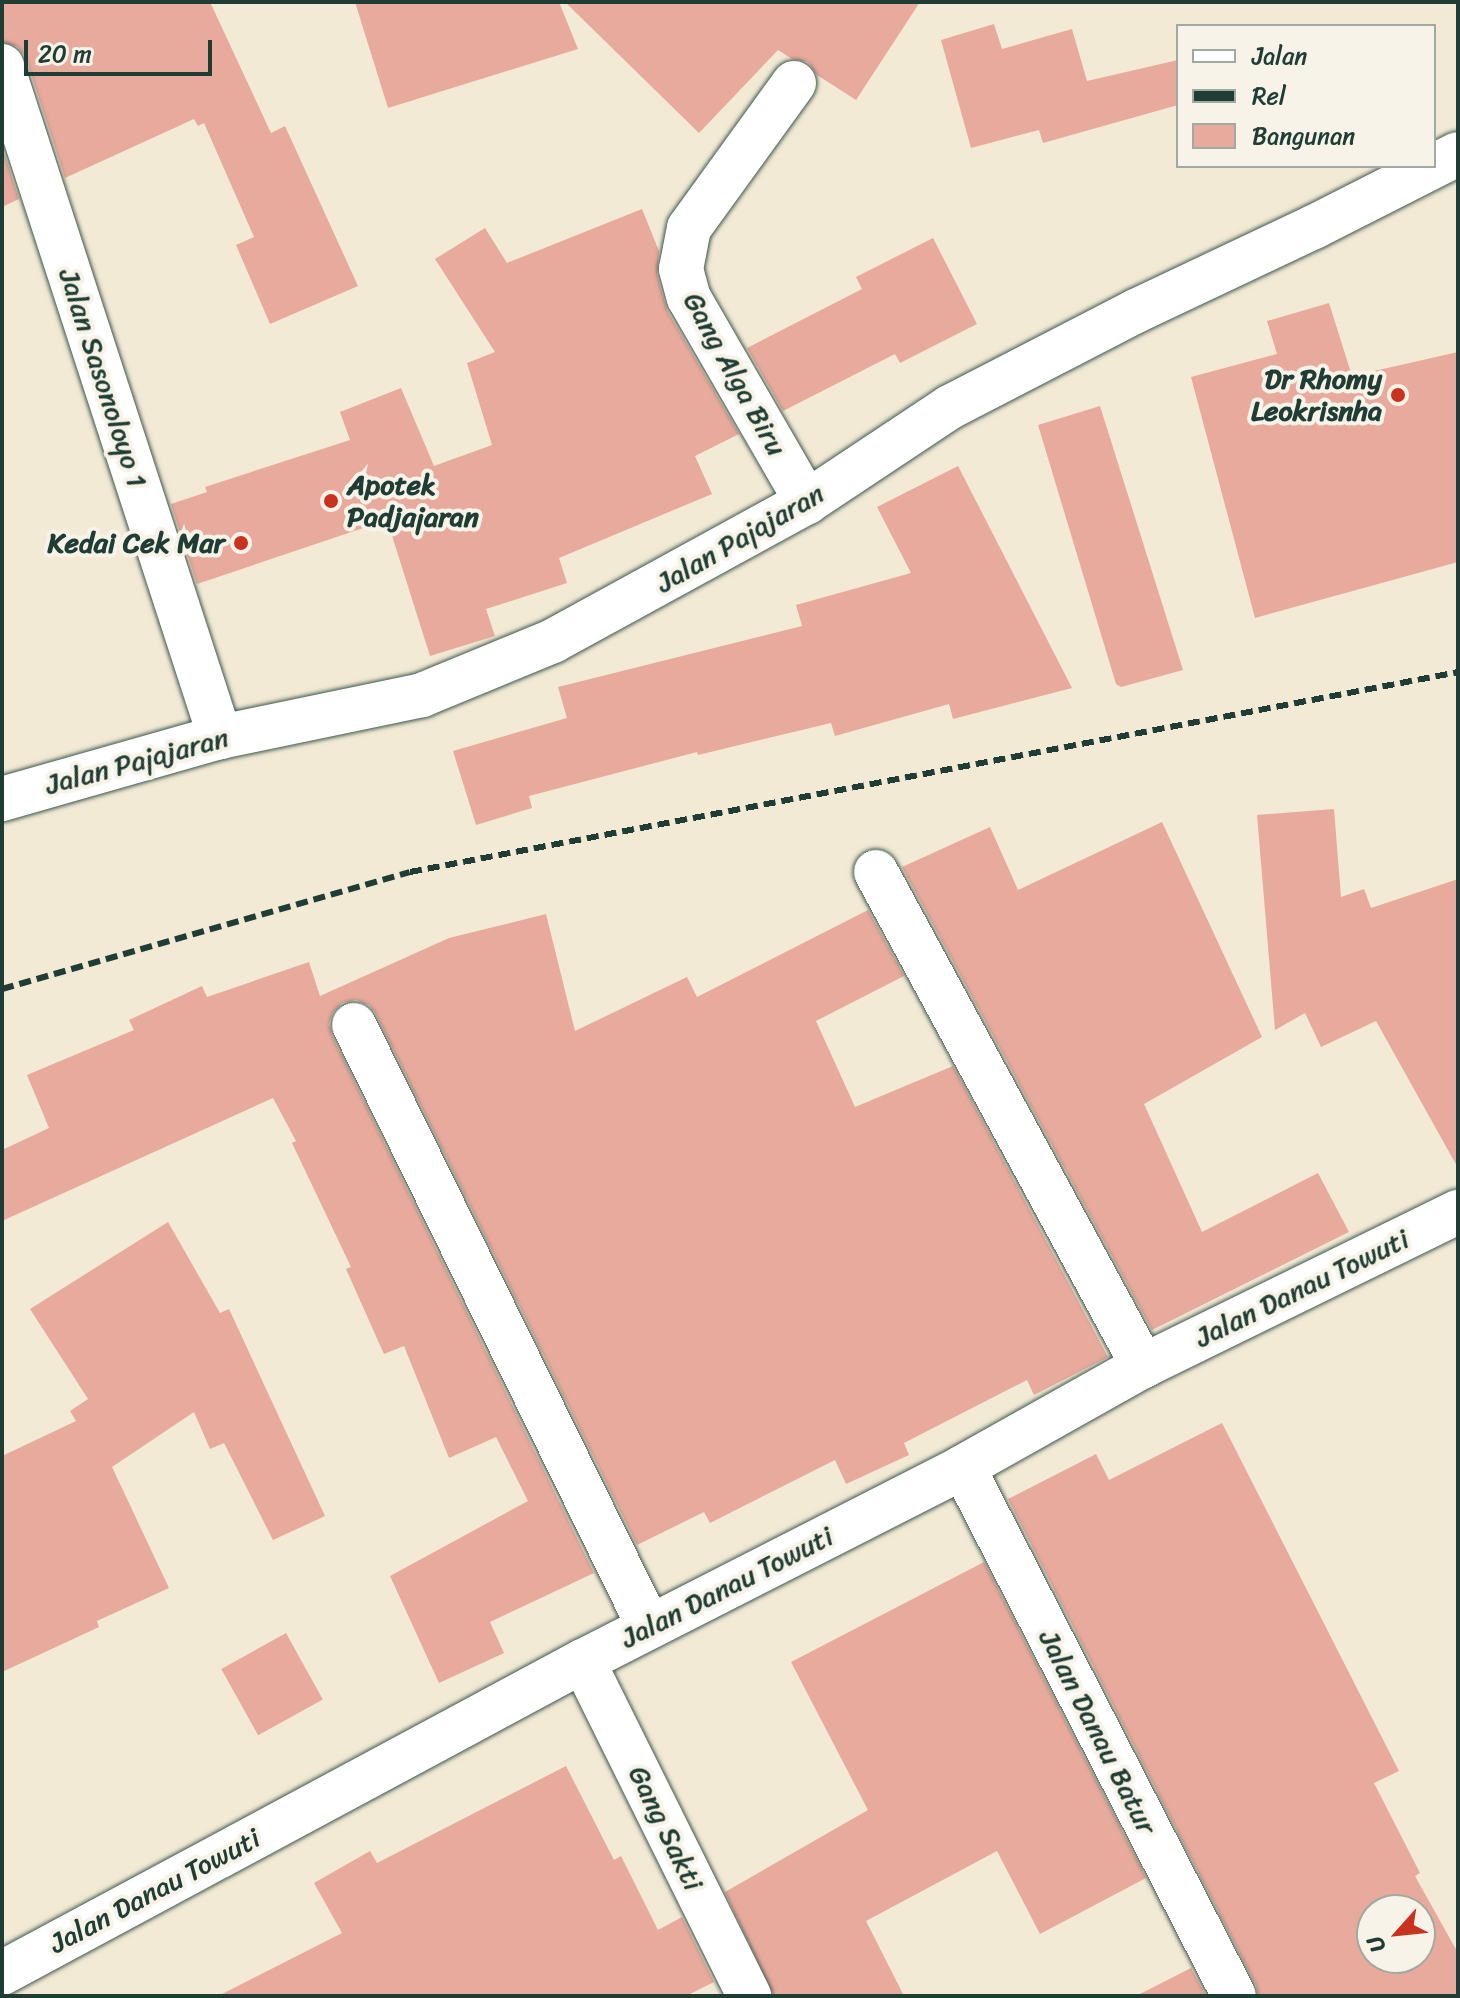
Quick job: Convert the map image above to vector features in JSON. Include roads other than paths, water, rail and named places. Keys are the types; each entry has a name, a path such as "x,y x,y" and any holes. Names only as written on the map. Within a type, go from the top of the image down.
{"street":[{"name":"Jalan Sasonoloyo 1","path":"2,66 220,737"},
{"name":"Gang Alga Biru","path":"794,83 689,228 681,269 689,298 807,502"},
{"name":"Jalan Pajajaran","path":"1436,165 1458,154"},
{"name":"Jalan Pajajaran","path":"2,799 220,737 422,695 553,641 807,502 950,407 1136,311 1429,168"},
{"path":"876,872 1143,1366"},
{"path":"354,1025 649,1627"},
{"name":"Jalan Danau Towuti","path":"2,1973 583,1661 963,1467 1143,1366 1458,1212"},
{"name":"Jalan Danau Batur","path":"963,1467 1234,1996"},
{"name":"Gang Sakti","path":"583,1661 749,1996"},
{"path":"2,1986 7,1996"}],"railway":[{"path":"2,989 410,872 1458,672"}],"place":[{"name":"Dr Rhomy Leokrisnha","path":"1398,395"},
{"name":"Apotek Padjajaran","path":"331,501"},
{"name":"Kedai Cek Mar","path":"241,543"}]}
